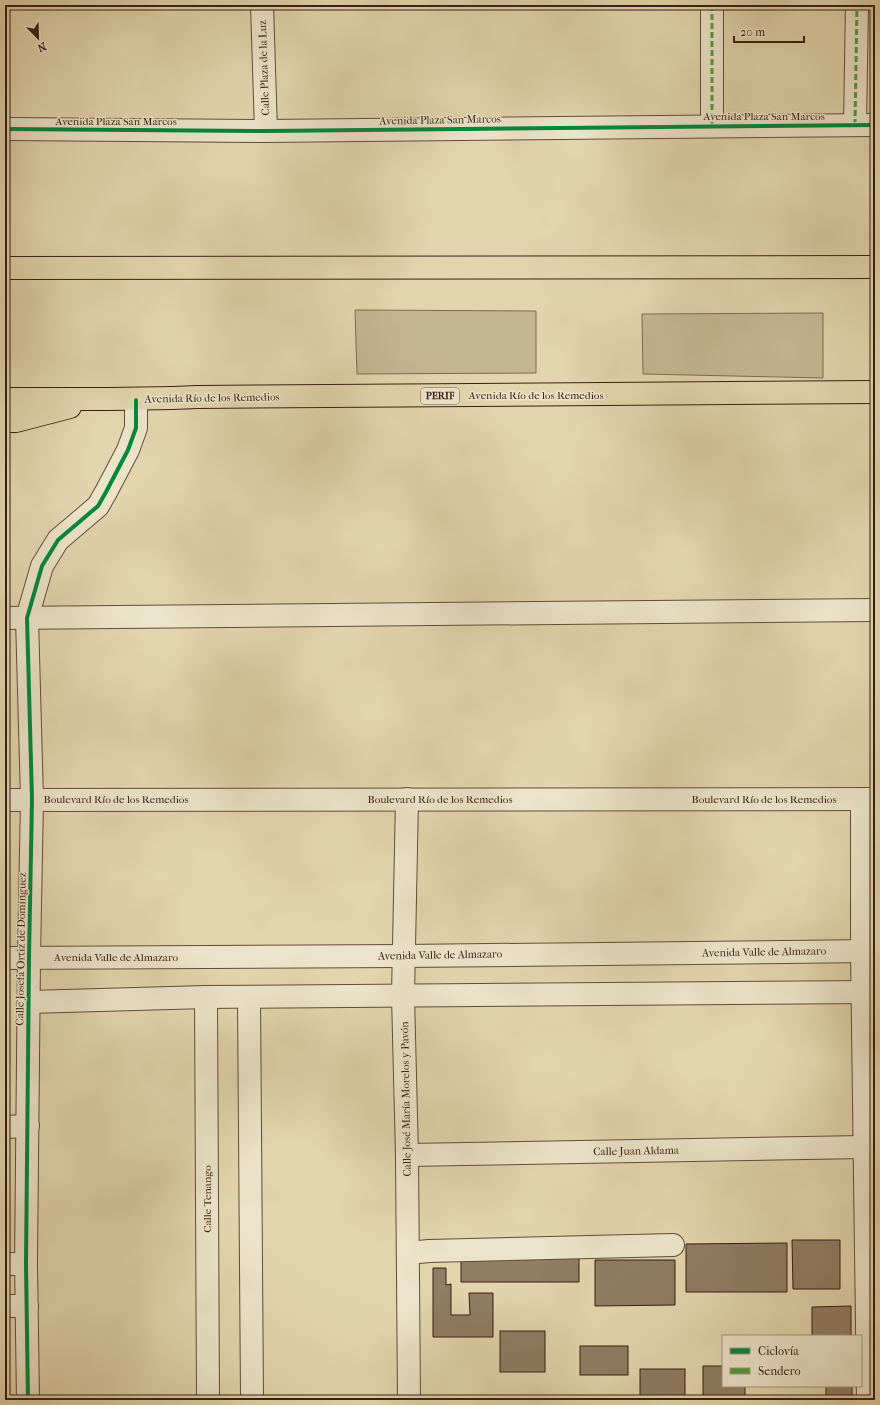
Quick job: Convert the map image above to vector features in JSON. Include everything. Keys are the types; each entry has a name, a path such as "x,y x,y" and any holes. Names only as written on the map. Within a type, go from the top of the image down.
{"highway":[{"path":"5,268 875,267"},
{"name":"Avenida Río de los Remedios","path":"5,399 104,398 136,400 205,397 875,392"},
{"path":"5,421 16,421 104,398"}],"street":[{"name":"Calle Plaza de la Luz","path":"262,5 266,131"},
{"path":"712,5 712,126"},
{"path":"857,5 865,125"},
{"name":"Avenida Plaza San Marcos","path":"5,129 266,131 865,125"},
{"name":"Calle Josefa Ortiz de Domínguez","path":"28,1400 27,1306 16,1264 28,1126 32,800 27,618 42,566 58,540 98,506 128,450 136,428 136,400"},
{"path":"5,618 875,610"},
{"name":"Calle José María Morelos y Pavón","path":"407,799 403,996 408,1155 408,1400"},
{"path":"868,799 869,992 864,1147 868,1400"},
{"name":"Boulevard Río de los Remedios","path":"5,800 868,799"},
{"name":"Avenida Valle de Almazaro","path":"5,958 404,956 869,951"},
{"path":"29,1002 206,997 869,992"},
{"name":"Calle Tenango","path":"206,997 208,1400"},
{"path":"249,997 252,1400"},
{"path":"5,1127 28,1126"},
{"name":"Calle Juan Aldama","path":"408,1155 864,1147"},
{"path":"408,1253 429,1251 673,1245"},
{"path":"5,1306 27,1306"}],"shaded area":[{"path":"355,310 536,311 536,373 357,374"},
{"path":"823,313 823,378 643,374 642,314"}],"building":[{"path":"792,1240 840,1240 840,1289 793,1289"},
{"path":"787,1243 787,1292 686,1292 686,1244"},
{"path":"579,1254 579,1282 461,1282 461,1255"},
{"path":"595,1260 675,1260 675,1305 595,1306"},
{"path":"433,1268 446,1268 446,1285 451,1284 451,1315 470,1315 469,1293 493,1293 493,1337 433,1337"},
{"path":"851,1306 851,1335 812,1335 812,1307"},
{"path":"500,1331 545,1331 545,1372 500,1372"},
{"path":"580,1346 628,1346 628,1375 580,1375"},
{"path":"703,1366 722,1366 722,1387 745,1387 745,1400 703,1400"},
{"path":"640,1369 685,1369 685,1400 640,1400"},
{"path":"826,1387 852,1387 852,1400 826,1400"}],"marked path":[{"path":"712,5 712,126"},
{"path":"855,125 857,5"}],"cycle path":[{"path":"5,129 266,131 875,125"},
{"path":"28,1400 26,1264 32,799 27,618 42,566 58,540 98,506 128,450 136,428 136,400"}]}
